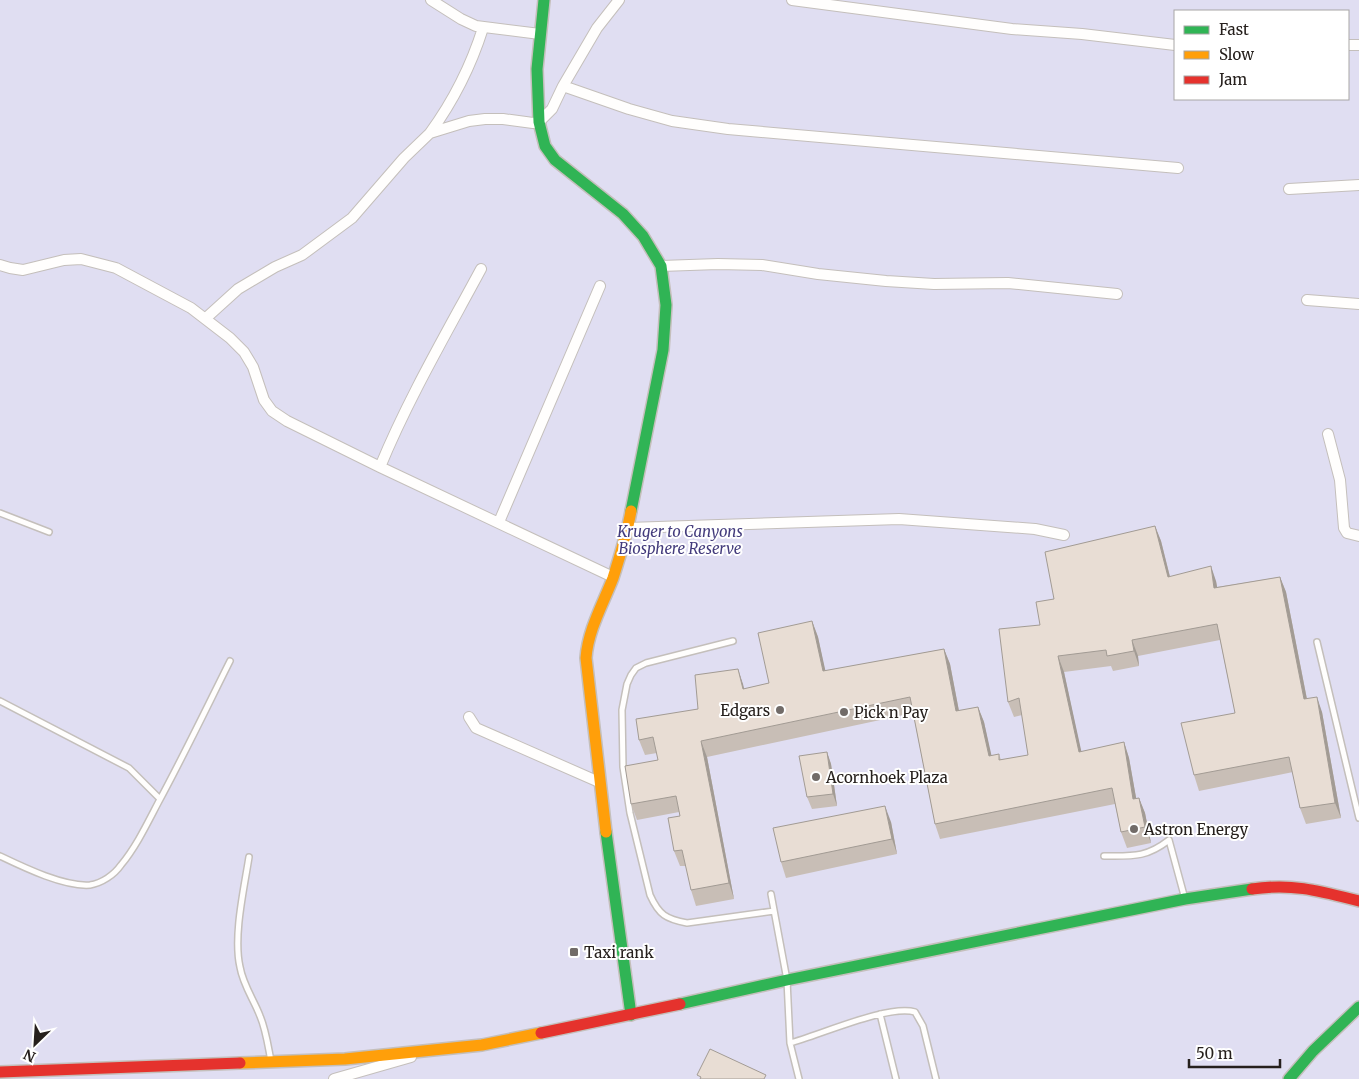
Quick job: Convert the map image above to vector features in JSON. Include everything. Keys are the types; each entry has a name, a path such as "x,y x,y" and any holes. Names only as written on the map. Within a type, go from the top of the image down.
{"street":[{"path":"431,0 461,19 484,28 540,34"},
{"path":"544,0 537,69 539,122 545,146 555,160 623,214 643,236 661,266 666,305 663,350 628,528 613,576 591,632 586,658 599,782 631,1015"},
{"path":"430,133 469,121 485,119 539,122 552,109 562,86 597,28 618,0"},
{"path":"792,0 1012,29 1082,34 1174,45"},
{"path":"206,318 238,289 302,255 352,218 404,158 430,133 456,95 475,55 484,28"},
{"path":"562,86 629,109 664,118 728,129 1178,168"},
{"path":"1289,188 1359,185"},
{"path":"0,265 23,270 64,260 81,259 100,263 124,272 191,308 206,318 244,352 253,366 264,400 272,411 288,421 380,467 613,576"},
{"path":"661,266 762,265 818,274 886,281 934,284 1008,283 1117,294"},
{"path":"380,467 418,386 481,269"},
{"path":"499,522 600,286"},
{"path":"1307,300 1359,304"},
{"path":"1328,434 1340,480 1344,528 1347,533 1359,536"},
{"path":"628,528 899,519 1034,529 1064,535"},
{"path":"468,717 476,728 599,782"},
{"path":"0,1072 345,1059 429,1052 482,1045 631,1015 786,980 1185,899 1265,887 1293,886 1314,889 1359,901"},
{"path":"1289,1079 1313,1051 1359,1006"},
{"path":"334,1079 429,1052"}],"lane":[{"path":"0,513 49,532"},
{"path":"733,641 646,663 636,668 627,684 622,710 623,767 630,813 650,896 655,907 662,915 687,923 774,911"},
{"path":"1317,642 1359,818"},
{"path":"0,856 30,870 71,883 90,885 103,880 121,866 134,848 230,661"},
{"path":"0,701 129,768 160,799"},
{"path":"1104,856 1145,854 1157,849 1169,840 1185,899"},
{"path":"249,857 240,907 239,966 243,980 260,1017 271,1061"},
{"path":"771,894 786,980 790,1043 799,1079"},
{"path":"790,1043 880,1014 908,1010 915,1012 923,1026 936,1079"},
{"path":"880,1014 896,1079"}],"green space":[{"name":"Kruger to Canyons Biosphere Reserve","path":"0,0 1359,0 1359,1079 0,1079"}],"building":[{"path":"1155,526 1168,577 1211,566 1214,588 1280,577 1304,699 1317,697 1335,803 1300,808 1289,757 1194,775 1181,723 1235,713 1217,624 1132,640 1134,651 1107,656 1106,650 1058,656 1079,752 1124,742 1133,799 1139,798 1145,827 1121,832 1112,788 935,824 910,697 701,741 729,883 691,890 682,850 674,851 668,818 680,816 676,796 631,804 625,766 658,760 653,737 639,740 636,719 698,709 695,675 738,669 743,689 769,683 758,633 812,621 823,671 944,649 956,711 978,707 989,756 999,754 999,760 1028,755 1019,698 1008,702 999,629 1040,625 1036,602 1054,599 1045,552"},
{"path":"827,752 833,794 807,797 799,756"},
{"path":"885,806 892,839 781,862 773,828"},
{"path":"710,1049 766,1075 764,1079 700,1079 701,1077 697,1075"}],"traffic: fast":[{"path":"544,0 537,69 539,122 545,146 555,160 623,214 643,236 661,266 666,305 663,350 631,511"},
{"path":"606,832 631,1015"},
{"path":"680,1004 787,980 1185,899 1252,889"},
{"path":"1289,1079 1313,1051 1359,1007"}],"traffic: slow":[{"path":"606,832 586,658 596,617 613,578 631,511"},
{"path":"240,1063 345,1059 482,1045 541,1033"}],"traffic: jam":[{"path":"1252,889 1267,887 1306,889 1359,901"},
{"path":"541,1033 680,1004"},
{"path":"0,1072 240,1063"}],"place":[{"name":"Edgars","path":"780,710"},
{"name":"Pick n Pay","path":"844,712"},
{"name":"Acornhoek Plaza","path":"816,777"},
{"name":"Astron Energy","path":"1134,829"},
{"name":"Taxi rank","path":"574,952"}]}
